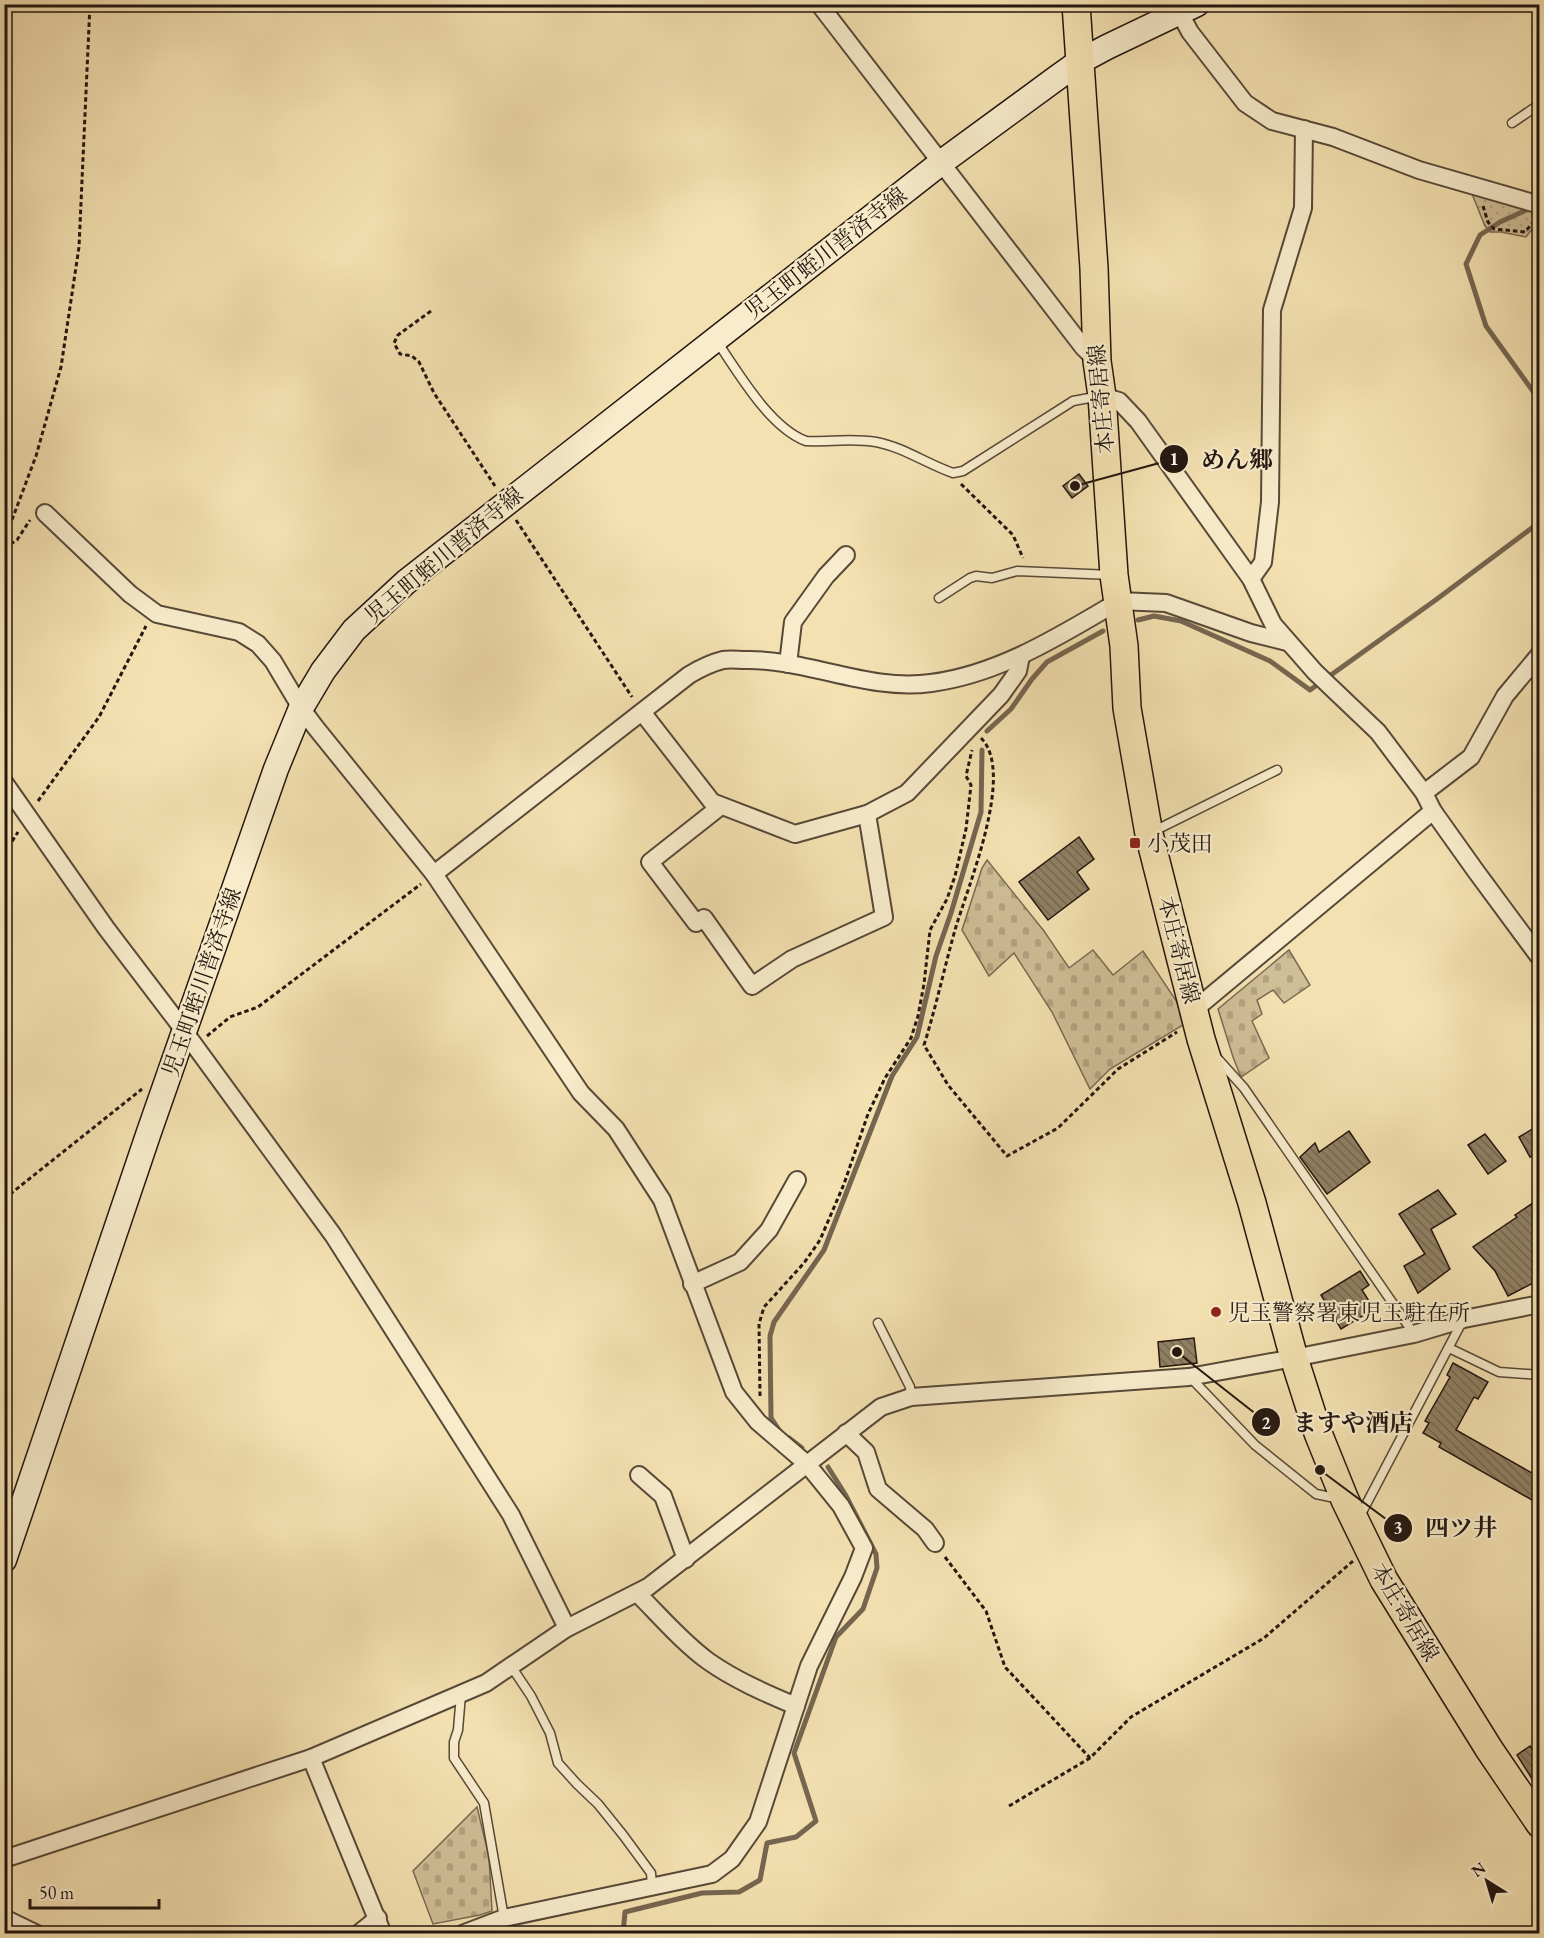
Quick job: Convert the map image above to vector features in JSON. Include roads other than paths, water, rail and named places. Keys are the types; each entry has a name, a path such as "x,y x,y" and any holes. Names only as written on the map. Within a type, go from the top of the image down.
{"main road":[{"name":"本庄寄居線","path":"1076,4 1094,268 1097,361 1102,396 1127,708 1149,834 1197,1023 1252,1203 1294,1358 1318,1433 1350,1512 1384,1580 1539,1824"},
{"name":"児玉町蛭川普済寺線","path":"4,1560 165,1088 190,1039 276,769 301,708 323,671 354,630 376,608 505,503 942,162 1079,62 1183,7"}],"street":[{"path":"819,4 1083,347 1097,361"},
{"path":"1183,7 1190,32 1245,103 1272,121 1333,137 1419,170 1532,202"},
{"path":"1251,579 1263,562 1270,502 1272,310 1303,208 1304,129"},
{"path":"1102,396 1119,401 1138,421 1251,579 1274,624 1287,642 1378,732 1424,793 1433,811 1539,958"},
{"path":"45,513 130,594 152,611 239,632 258,644 273,661 301,708 434,874 581,1093 616,1129 662,1200 734,1392 758,1422 807,1464 841,1506 864,1548 853,1577 809,1666 758,1822 732,1859 712,1874 504,1918 462,1934"},
{"path":"788,664 793,622 826,576 846,555"},
{"path":"434,874 689,675 723,660 768,660 897,684 931,683 974,673 1021,656 1117,588 1251,633 1287,642"},
{"path":"1424,793 1472,757 1505,696 1539,654"},
{"path":"642,712 712,802 795,834 867,814 907,793 1001,695 1018,671 1021,656"},
{"path":"4,782 106,928 333,1235 511,1515 567,1628"},
{"path":"721,806 650,862 696,922 704,918 752,986 792,959 884,917 867,814"},
{"path":"1197,1023 1433,811"},
{"path":"692,1284 740,1262 769,1230 797,1180"},
{"path":"4,1859 311,1758 486,1683 567,1628 648,1587 881,1407 911,1397 1189,1377 1414,1334 1464,1319 1539,1304"},
{"path":"846,1433 866,1452 878,1489 925,1530 935,1543"},
{"path":"639,1474 663,1496 686,1558"},
{"path":"637,1593 707,1660 736,1679 796,1706"},
{"path":"311,1758 381,1926 358,1934"},
{"path":"4,1918 37,1934"}],"lane":[{"path":"1512,123 1539,104"},
{"path":"716,340 763,405 782,426 798,438 806,441 876,442 894,447 954,473 963,471 1074,400 1102,396"},
{"path":"939,598 962,582 976,576 992,578 1027,570 1117,588"},
{"path":"1149,834 1277,770"},
{"path":"1197,1023 1414,1334"},
{"path":"1189,1377 1255,1445 1316,1494 1350,1512 1449,1348 1464,1319"},
{"path":"878,1323 910,1387 911,1397"},
{"path":"1449,1348 1498,1372 1539,1375"},
{"path":"511,1666 531,1696 550,1733 558,1763 598,1804 623,1835 651,1873 652,1885"},
{"path":"460,1694 454,1758 484,1803 504,1918"}],"waterway":[{"path":"1533,207 1500,222 1480,235 1466,264 1486,326 1540,401"},
{"path":"1138,620 1154,616 1181,621 1270,661 1310,690 1540,522"},
{"path":"987,731 1011,709 1047,662 1103,631"},
{"path":"781,1433 771,1418 770,1336 774,1322 824,1250 892,1076 917,1037 936,956 981,812 982,750"},
{"path":"789,1438 802,1448"},
{"path":"623,1934 625,1912 702,1893 739,1892 760,1880 767,1843 796,1837 816,1821 794,1753 836,1637 863,1609 877,1568 876,1554 845,1494 828,1467"}],"place":[{"name":"めん郷","path":"1075,486"},
{"name":"小茂田","path":"1135,843"},
{"name":"児玉警察署東児玉駐在所","path":"1216,1312"},
{"name":"ますや酒店","path":"1177,1352"},
{"name":"四ツ井","path":"1320,1470"}]}
